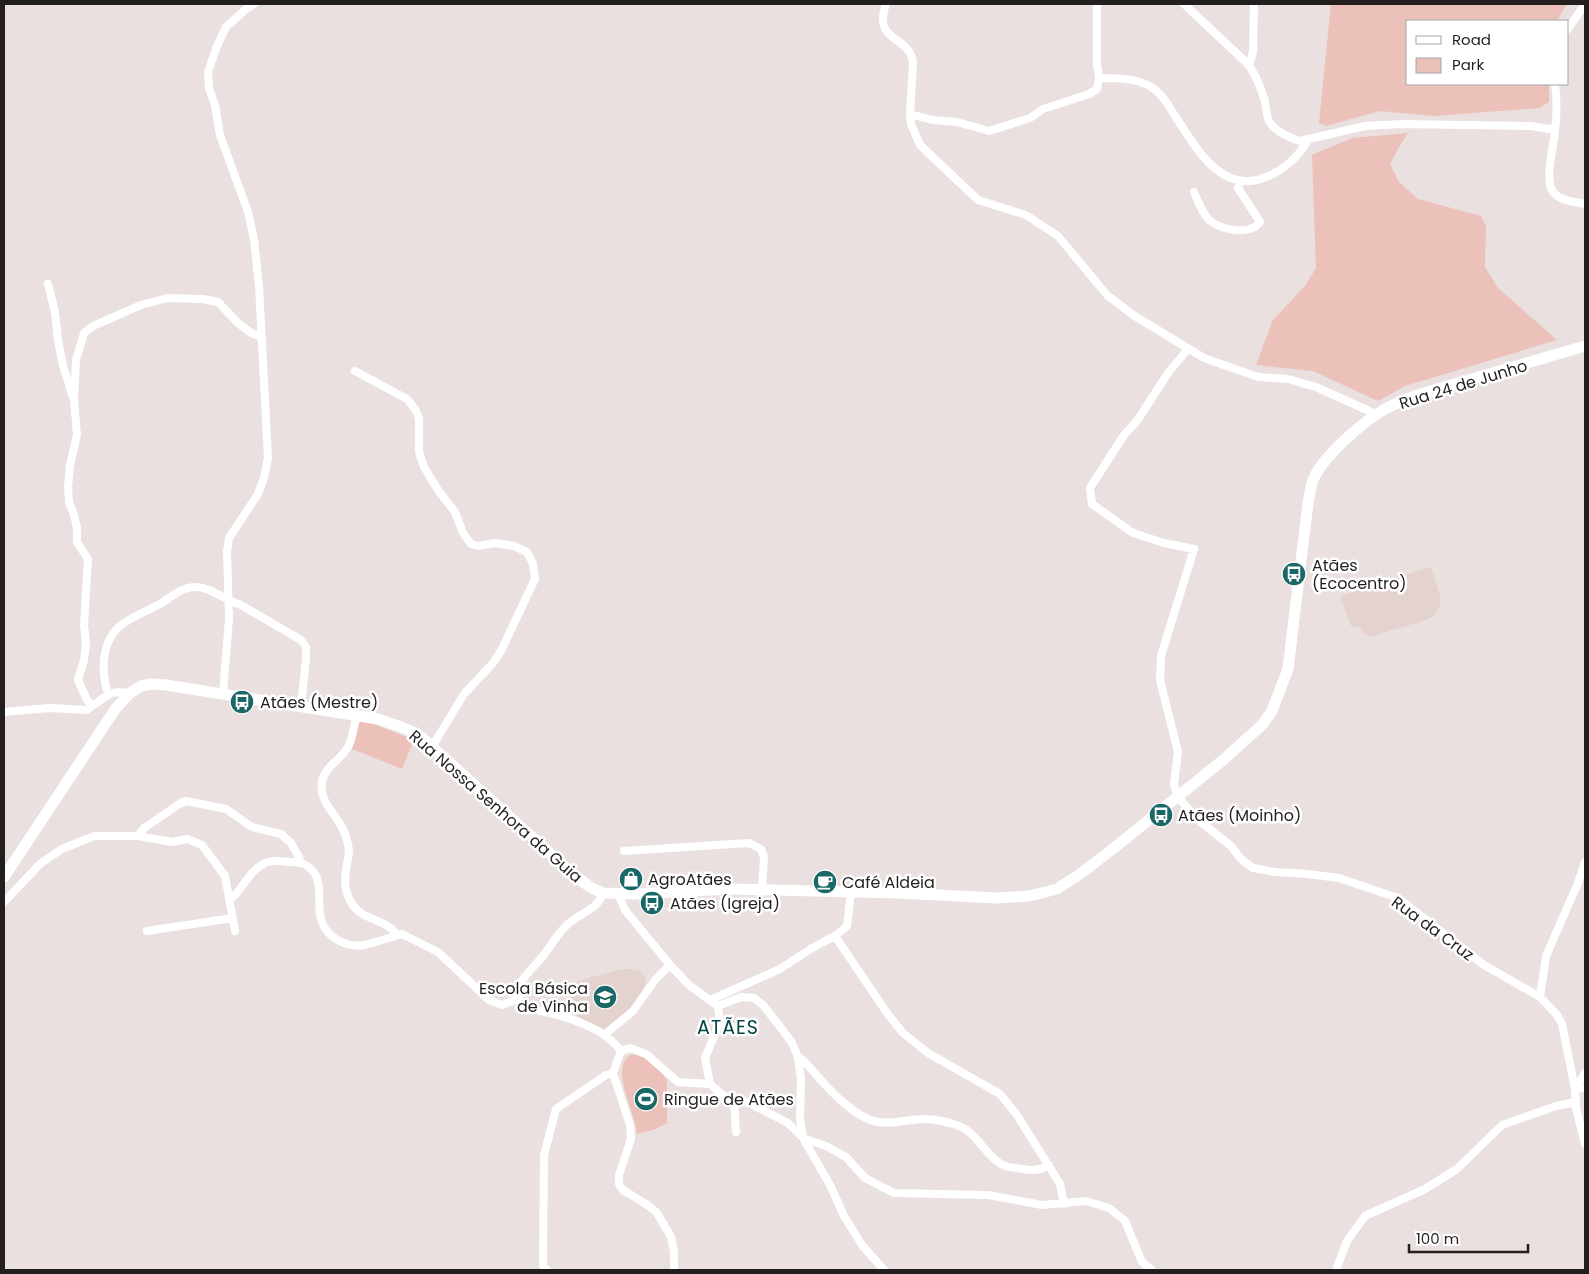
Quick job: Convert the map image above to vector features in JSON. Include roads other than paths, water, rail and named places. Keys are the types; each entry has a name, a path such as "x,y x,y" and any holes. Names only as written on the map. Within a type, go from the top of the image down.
{"main road":[{"name":"Rua 24 de Junho","path":"1178,796 1248,738 1262,725 1272,711 1288,669 1308,503 1313,480 1328,456 1378,414 1399,402 1585,346"},
{"name":"Rua Nossa Senhora da Guia","path":"4,877 116,708 130,693 142,686 152,684 378,719 418,734 574,875 590,887 603,893 657,894 762,889 996,898 1029,896 1057,889 1080,874 1178,796"}],"street":[{"path":"223,694 229,618 227,552 229,538 258,494 268,458 262,337 254,239 248,212 220,134 215,106 209,88 208,72 217,46 226,28 254,4"},
{"path":"886,4 883,18 886,31 907,48 912,55 910,114 911,124 920,145 978,200 1026,215 1058,236 1107,295 1133,315 1204,358 1258,377 1288,379 1316,387 1378,414"},
{"path":"910,114 933,120 957,122 989,131 1030,118 1043,109 1088,94 1097,89 1099,78 1097,64 1097,4"},
{"path":"1184,4 1249,65 1256,76 1268,120 1290,138 1300,141 1365,126 1403,124 1531,126 1556,130"},
{"path":"1249,65 1253,52 1254,4"},
{"path":"1569,28 1585,4"},
{"path":"1099,78 1122,79 1150,86 1164,98 1202,156 1219,173 1240,181 1255,182 1276,173 1302,150 1308,140"},
{"path":"1555,85 1556,130 1549,173 1550,183 1553,191 1566,200 1585,204"},
{"path":"1194,192 1209,220 1218,226 1232,230 1257,227 1260,222 1238,188 1240,181"},
{"path":"48,284 55,312 63,366 74,399"},
{"path":"92,706 87,700 78,680 84,660 86,644 84,625 88,559 77,542 74,515 69,502 68,486 70,465 77,435 74,399 76,360 84,333 93,326 141,305 168,298 203,299 218,302 238,323 251,333 262,337"},
{"path":"1178,796 1174,784 1178,752 1160,680 1161,656 1194,549 1164,543 1133,533 1092,504 1090,488 1124,435 1137,421 1168,373 1188,349"},
{"path":"355,371 408,399 415,408 419,418 419,452 424,467 438,490 455,512 463,532 471,544 478,546 495,542 514,546 527,552 533,564 535,579 501,651 493,664 464,694 432,746"},
{"path":"108,693 103,666 109,638 118,627 185,588 195,586 209,588 229,601 239,604 293,634 300,640 306,647 301,706"},
{"path":"4,712 50,708 87,710 108,693 117,691 130,693"},
{"path":"357,716 349,746 322,779 321,791 326,805 345,833 349,850 346,863 345,887 352,904 365,916 393,928 398,935"},
{"name":"Rua da Cruz","path":"1178,796 1197,819 1231,846 1241,859 1253,868 1274,872 1339,878 1398,898 1484,965 1540,997 1558,1015 1562,1024 1585,1144"},
{"path":"138,836 144,828 181,803 186,802 226,809 252,827 281,834 291,843 302,863 317,875 320,887 318,904 320,922 327,934 342,943 364,945 402,934 438,952 489,1000 502,1005 509,1004 518,999"},
{"path":"4,902 41,863 62,849 94,836 138,836 172,842 187,839 202,845 224,876 235,931"},
{"path":"624,851 749,843 761,849 764,857 762,889"},
{"path":"230,899 236,896 241,886 260,865 274,860 302,863"},
{"path":"1540,997 1546,956 1578,884 1585,862"},
{"path":"710,1000 780,970 812,948 835,936 847,926 851,892"},
{"path":"603,893 600,900 591,910 568,924 520,982 515,992 518,999 530,1008 563,1016 593,1028 604,1035 621,1051"},
{"path":"618,894 625,910 670,965 690,986 718,1006 720,1022 705,1058 710,1084"},
{"path":"147,931 233,918"},
{"path":"835,936 887,1013 903,1033 928,1052 1000,1094 1018,1115 1060,1184 1064,1204"},
{"path":"604,1035 633,1011 655,980 670,965"},
{"path":"718,1006 741,997 754,998 764,1005 791,1041 798,1057 801,1080 800,1118 802,1138"},
{"path":"621,1051 630,1048 646,1054 678,1082 710,1084 725,1097 747,1102 788,1124 802,1138 830,1185 844,1216 862,1245 884,1270"},
{"path":"621,1051 613,1073 630,1125 631,1139 619,1175 619,1184 623,1190 649,1206 661,1220 671,1237 674,1252 674,1270"},
{"path":"798,1057 804,1060 839,1098 870,1120 886,1122 924,1119 941,1121 960,1126 1001,1165 1028,1170 1043,1169 1049,1166"},
{"path":"547,1270 543,1266 544,1155 556,1109 606,1075 613,1073"},
{"path":"1575,1089 1585,1073"},
{"path":"1575,1089 1585,1088"},
{"path":"734,1100 736,1132"},
{"path":"1336,1270 1347,1241 1365,1216 1425,1189 1457,1169 1502,1125 1556,1106 1576,1102"},
{"path":"802,1138 826,1146 846,1157 865,1178 894,1194 988,1195 1042,1205 1086,1201 1109,1208 1124,1221 1142,1262 1152,1270"}],"place":[{"name":"Atães (Ecocentro)","path":"1294,574"},
{"name":"Atães (Mestre)","path":"242,702"},
{"name":"Atães (Moinho)","path":"1161,815"},
{"name":"AgroAtães","path":"631,879"},
{"name":"Café Aldeia","path":"825,882"},
{"name":"Atães (Igreja)","path":"652,903"},
{"name":"Escola Básica de Vinha","path":"605,997"},
{"name":"Ringue de Atães","path":"646,1099"}],"district":[{"name":"ATÃES","path":"728,1027"}]}
